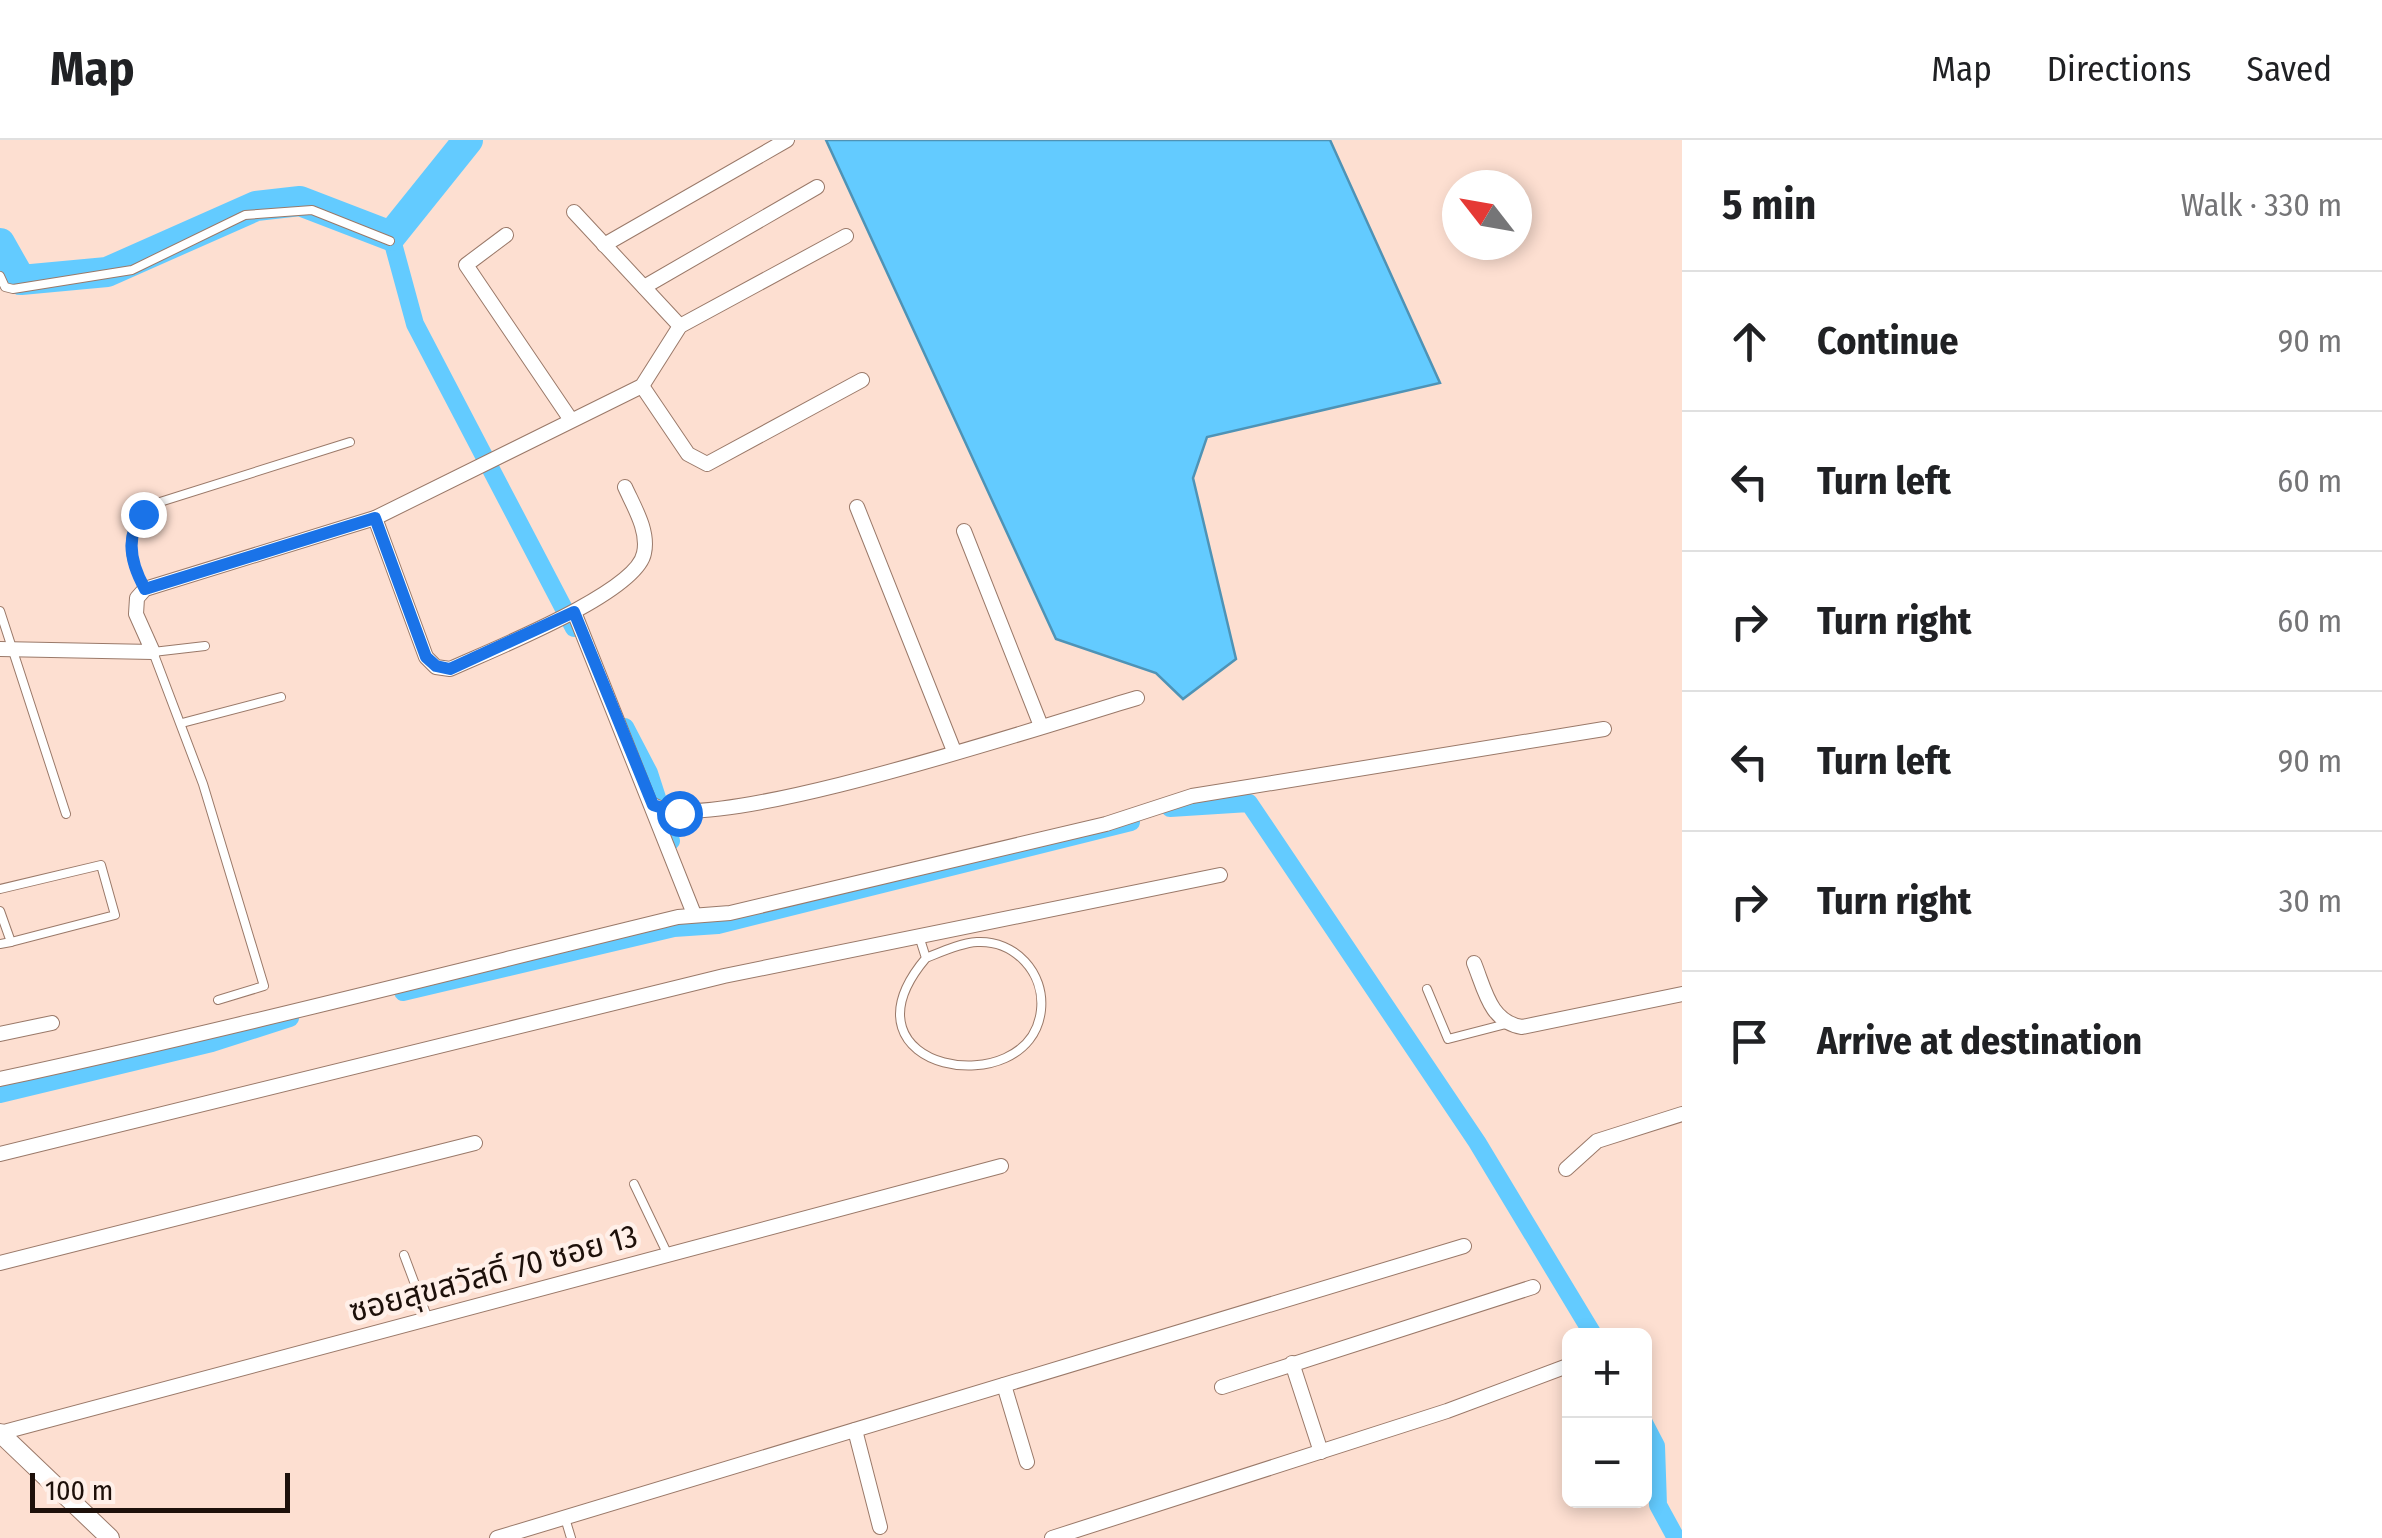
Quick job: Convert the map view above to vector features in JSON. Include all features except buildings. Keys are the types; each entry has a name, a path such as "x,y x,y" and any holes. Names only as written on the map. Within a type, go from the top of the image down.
{"street":[{"path":"604,245 787,140"},
{"path":"644,287 817,187"},
{"path":"574,212 680,326"},
{"path":"506,235 466,265 571,420"},
{"path":"7,648 153,652 136,614 137,598 145,589 375,518 642,386 680,326 846,236"},
{"path":"642,386 688,454 707,464 862,380"},
{"path":"375,518 426,657 436,666 450,669 574,612 635,572 644,552 642,525 626,487"},
{"path":"857,507 954,751"},
{"path":"964,530 1041,726"},
{"path":"574,612 694,914"},
{"path":"653,805 679,813 783,800 1138,698"},
{"path":"0,1079 172,1042 348,995 694,914 730,912 1106,824 1216,792 1604,729"},
{"path":"0,1154 724,976 1220,875"},
{"path":"1474,963 1496,1016 1506,1024 1522,1027 1682,994"},
{"path":"0,1034 52,1023"},
{"path":"1566,1169 1597,1141 1682,1114"},
{"path":"0,1263 475,1143"},
{"name":"ซอยสุขสวัสดิ์ 70 ซอย 13","path":"0,1433 1001,1166"},
{"path":"498,1538 1464,1246"},
{"path":"1222,1387 1533,1287"},
{"path":"1292,1363 1321,1452"},
{"path":"1052,1538 1321,1452 1562,1368"},
{"path":"1004,1385 1027,1462"},
{"path":"855,1430 880,1527"},
{"path":"0,1433 110,1538"}],"lane":[{"path":"0,276 4,287 13,289 132,270 224,222 300,209 390,242"},
{"path":"145,589 136,573 130,545 133,526 143,514 160,502 350,442"},
{"path":"0,611 7,648 66,814"},
{"path":"205,646 153,652 182,723 264,986 218,1000"},
{"path":"182,723 281,696"},
{"path":"0,889 101,865 116,915 0,944"},
{"path":"0,911 12,942"},
{"path":"918,936 926,958"},
{"path":"975,942 997,944 1027,962 1041,982 1041,1014 1025,1046 994,1062 961,1068 938,1064 917,1048 902,1031 898,1009 906,988 926,958 975,942"},
{"path":"1426,989 1448,1039 1506,1024"},
{"path":"634,1184 668,1255"},
{"path":"404,1255 428,1319"},
{"path":"564,1518 571,1538"}],"water":[{"path":"826,140 1330,140 1440,383 1207,437 1193,478 1236,659 1183,699 1156,673 1056,639"}],"waterway":[{"path":"0,243 21,280 107,272 256,206 300,201 391,236 468,140"},
{"path":"391,236 415,324 574,628"},
{"path":"625,727 649,773 671,841"},
{"path":"1170,808 1249,803 1477,1142 1589,1328"},
{"path":"403,992 674,928 718,925 1131,822"},
{"path":"0,1094 212,1043 290,1018"},
{"path":"1652,1438 1656,1446 1658,1505 1676,1538"}],"route":[{"path":"143,514 133,526 130,545 136,573 145,589 375,518 426,657 436,666 450,669 574,612 653,805 664,812 679,813"}]}
